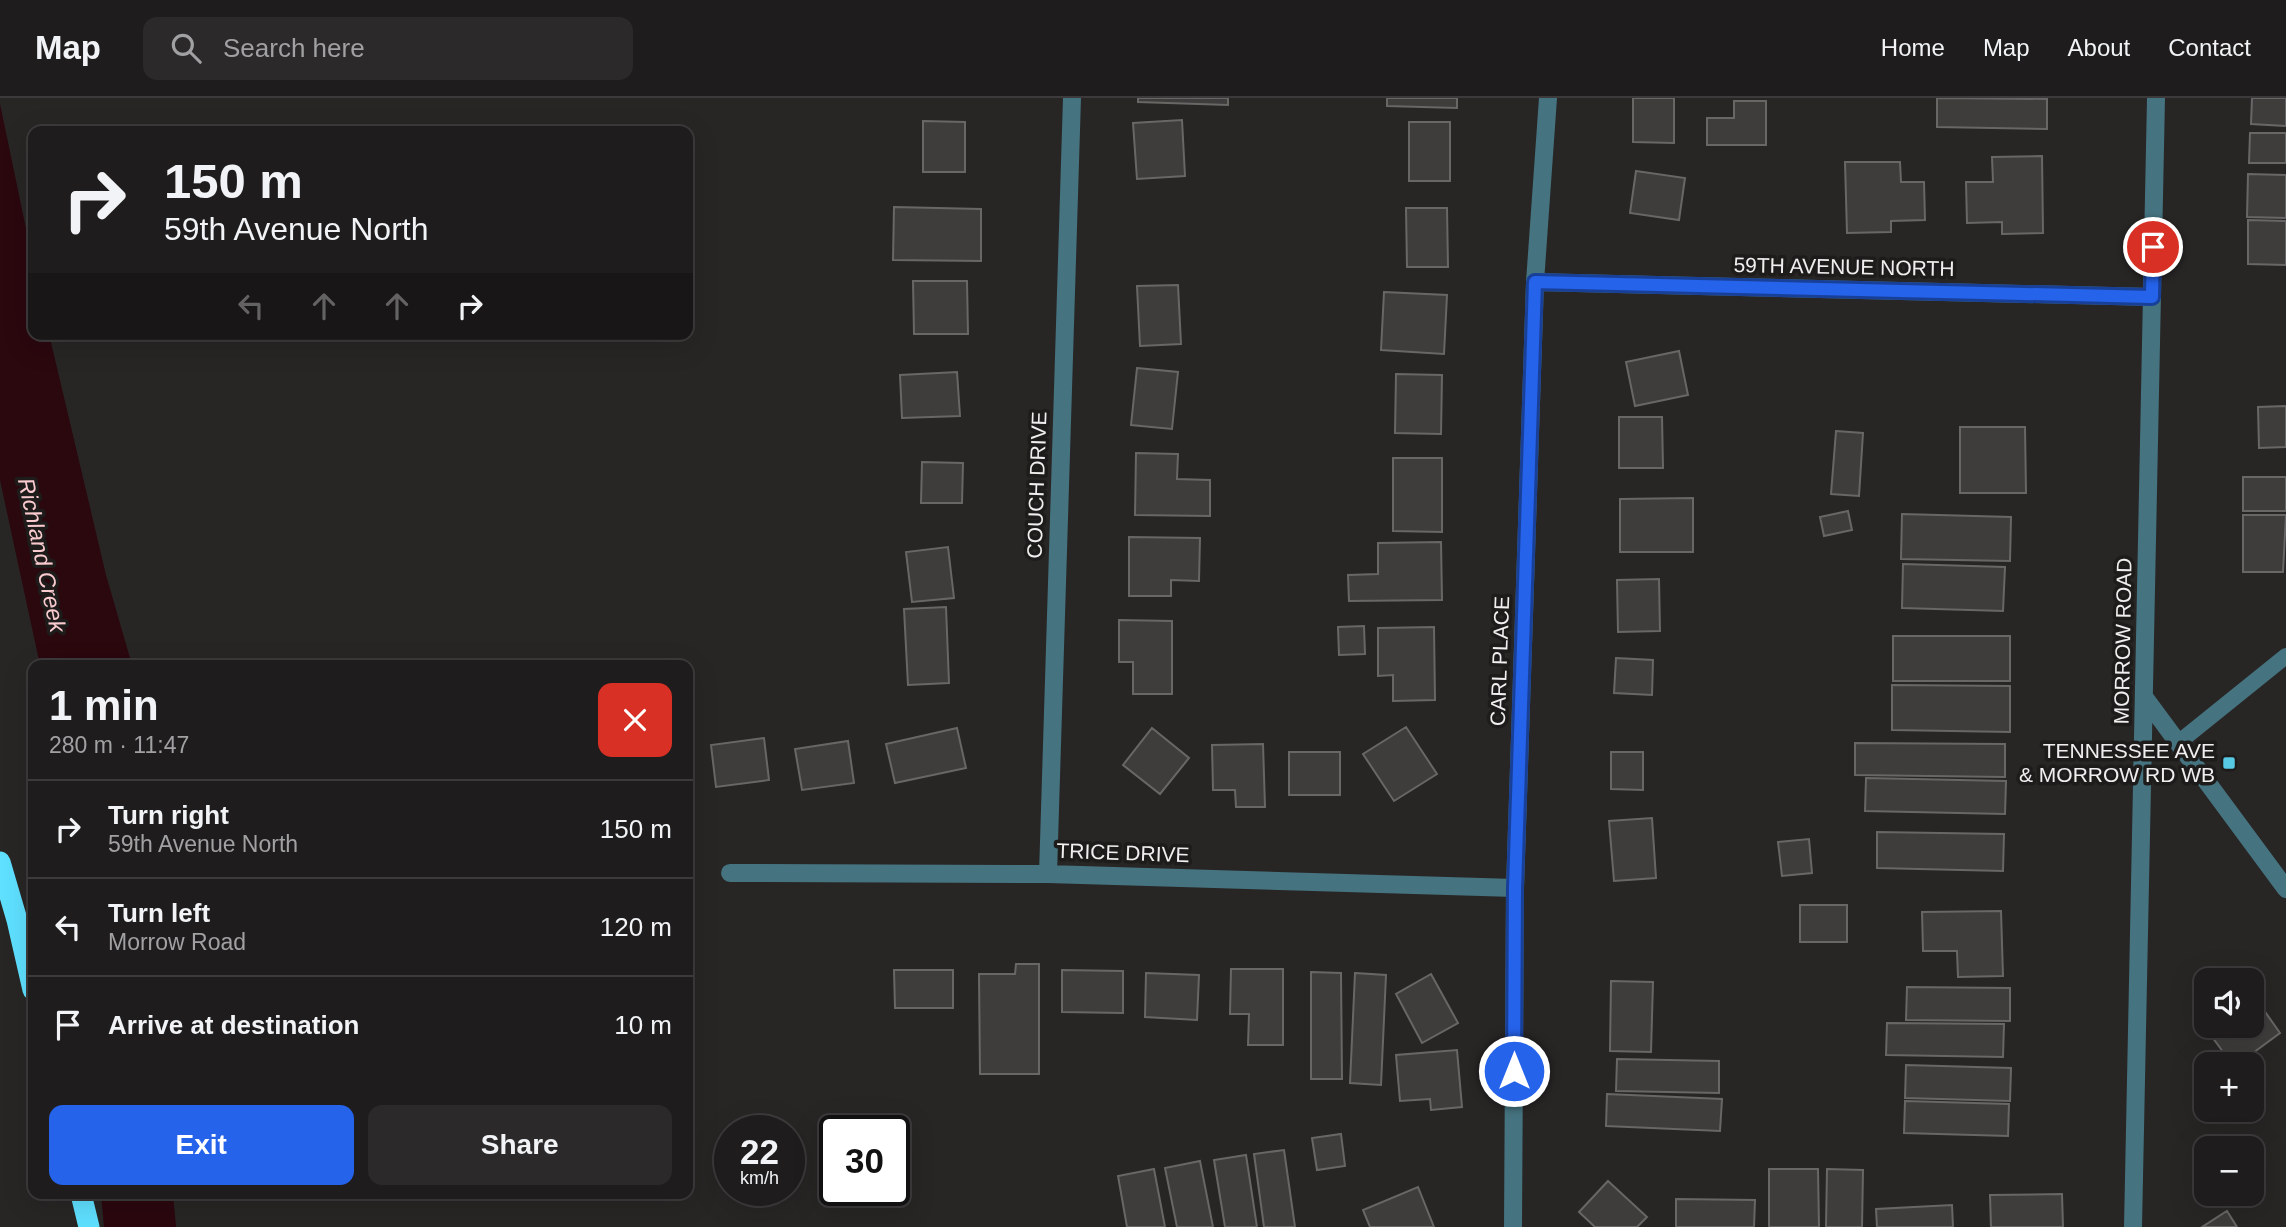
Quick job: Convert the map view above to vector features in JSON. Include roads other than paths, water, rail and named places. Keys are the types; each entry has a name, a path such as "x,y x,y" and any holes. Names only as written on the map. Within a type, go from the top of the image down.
{"highway":[{"path":"0,862 28,968"},
{"path":"82,1199 89,1227"}],"street":[{"name":"COUCH DRIVE","path":"1048,874 1072,98"},
{"name":"CARL PLACE","path":"1513,1227 1515,888 1535,282 1548,98"},
{"name":"MORROW ROAD","path":"2133,1227 2156,98"},
{"name":"59TH AVENUE NORTH","path":"1535,282 2152,297"},
{"path":"2145,698 2286,889"},
{"name":"TRICE DRIVE","path":"730,873 1048,874 1515,888"}],"lane":[{"path":"2178,743 2286,656"}],"water":[{"name":"Richland Creek","path":"0,104 28,238 28,340 50,340 106,575 131,660 39,660 0,480"},
{"path":"101,1199 173,1199 176,1227 104,1227"}],"place":[{"name":"TENNESSEE AVE & MORROW RD WB","path":"2229,763"}]}
